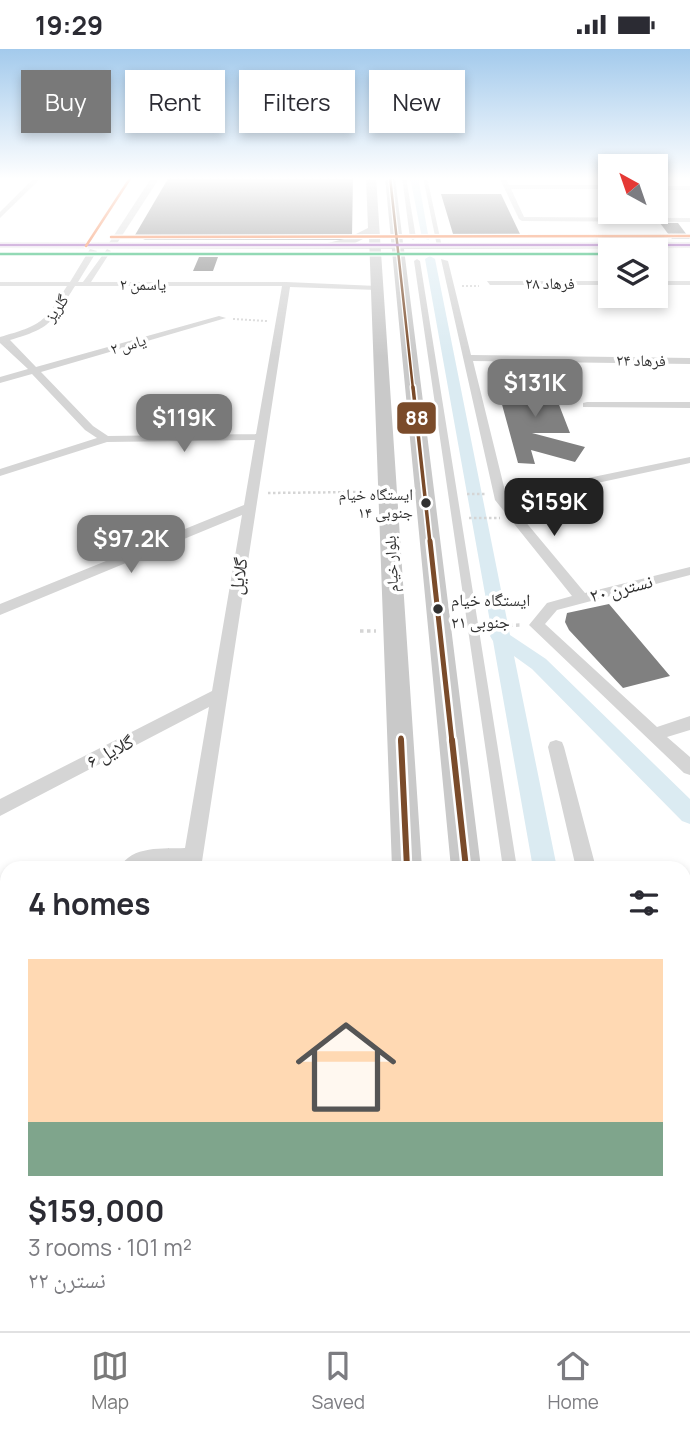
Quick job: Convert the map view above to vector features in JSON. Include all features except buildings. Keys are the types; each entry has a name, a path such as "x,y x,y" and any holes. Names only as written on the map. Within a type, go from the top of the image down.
{"main road":[{"name":"بلوار خیام","path":"373,237 407,861"},
{"path":"401,237 414,406 465,861"},
{"path":"0,245 102,248 326,245 351,241 598,251"},
{"path":"0,251 373,242"},
{"path":"402,245 690,245"},
{"path":"668,251 690,251"},
{"path":"383,405 399,400 414,406"}],"street":[{"path":"102,248 108,237"},
{"path":"102,248 110,237"},
{"path":"402,237 402,245"},
{"path":"438,237 440,246"},
{"name":"گلریز","path":"85,284 102,248"},
{"name":"گلریز","path":"2,340 43,326 54,314 72,284 102,248"},
{"path":"416,261 509,861"},
{"path":"444,261 500,497 581,598"},
{"name":"فرهاد ۲۸","path":"490,283 598,283"},
{"path":"668,283 690,283"},
{"path":"0,292 4,284"},
{"name":"یاسمن ۲","path":"4,284 286,284 326,288 377,288"},
{"name":"گلایل","path":"192,861 286,284"},
{"name":"یاس ۲","path":"0,380 222,318"},
{"path":"2,340 89,428 106,439"},
{"name":"فرهاد ۲۴","path":"466,358 690,361"},
{"path":"587,405 690,405"},
{"path":"0,473 106,439 261,437"},
{"path":"500,497 690,460"},
{"path":"0,610 251,500"},
{"name":"نسترن ۲۰","path":"536,625 552,605 690,571"},
{"path":"536,625 690,768"},
{"name":"گلایل ۶","path":"0,807 219,695"},
{"path":"655,734 690,723"},
{"path":"556,747 584,861"},
{"path":"141,861 146,858 180,861"}],"path":[{"path":"450,286 487,286 490,283"},
{"path":"222,318 280,320"},
{"path":"251,500 360,492"},
{"path":"453,494 500,497"},
{"path":"456,518 516,518"},
{"path":"477,626 536,625"}],"waterway":[{"path":"430,259 502,638"},
{"path":"502,638 539,664 690,814"},
{"path":"502,638 544,861"}],"transit line":[{"path":"86,246 92,237"},
{"path":"111,237 211,237"},
{"name":"88","path":"397,237 465,861"},
{"path":"0,245 690,245"},
{"path":"0,254 598,254"},
{"name":"88","path":"401,738 407,861"}],"place":[{"name":"ایستگاه خیام جنوبی ۱۴","path":"426,503"},
{"name":"ایستگاه خیام جنوبی ۲۱","path":"438,609"}]}
